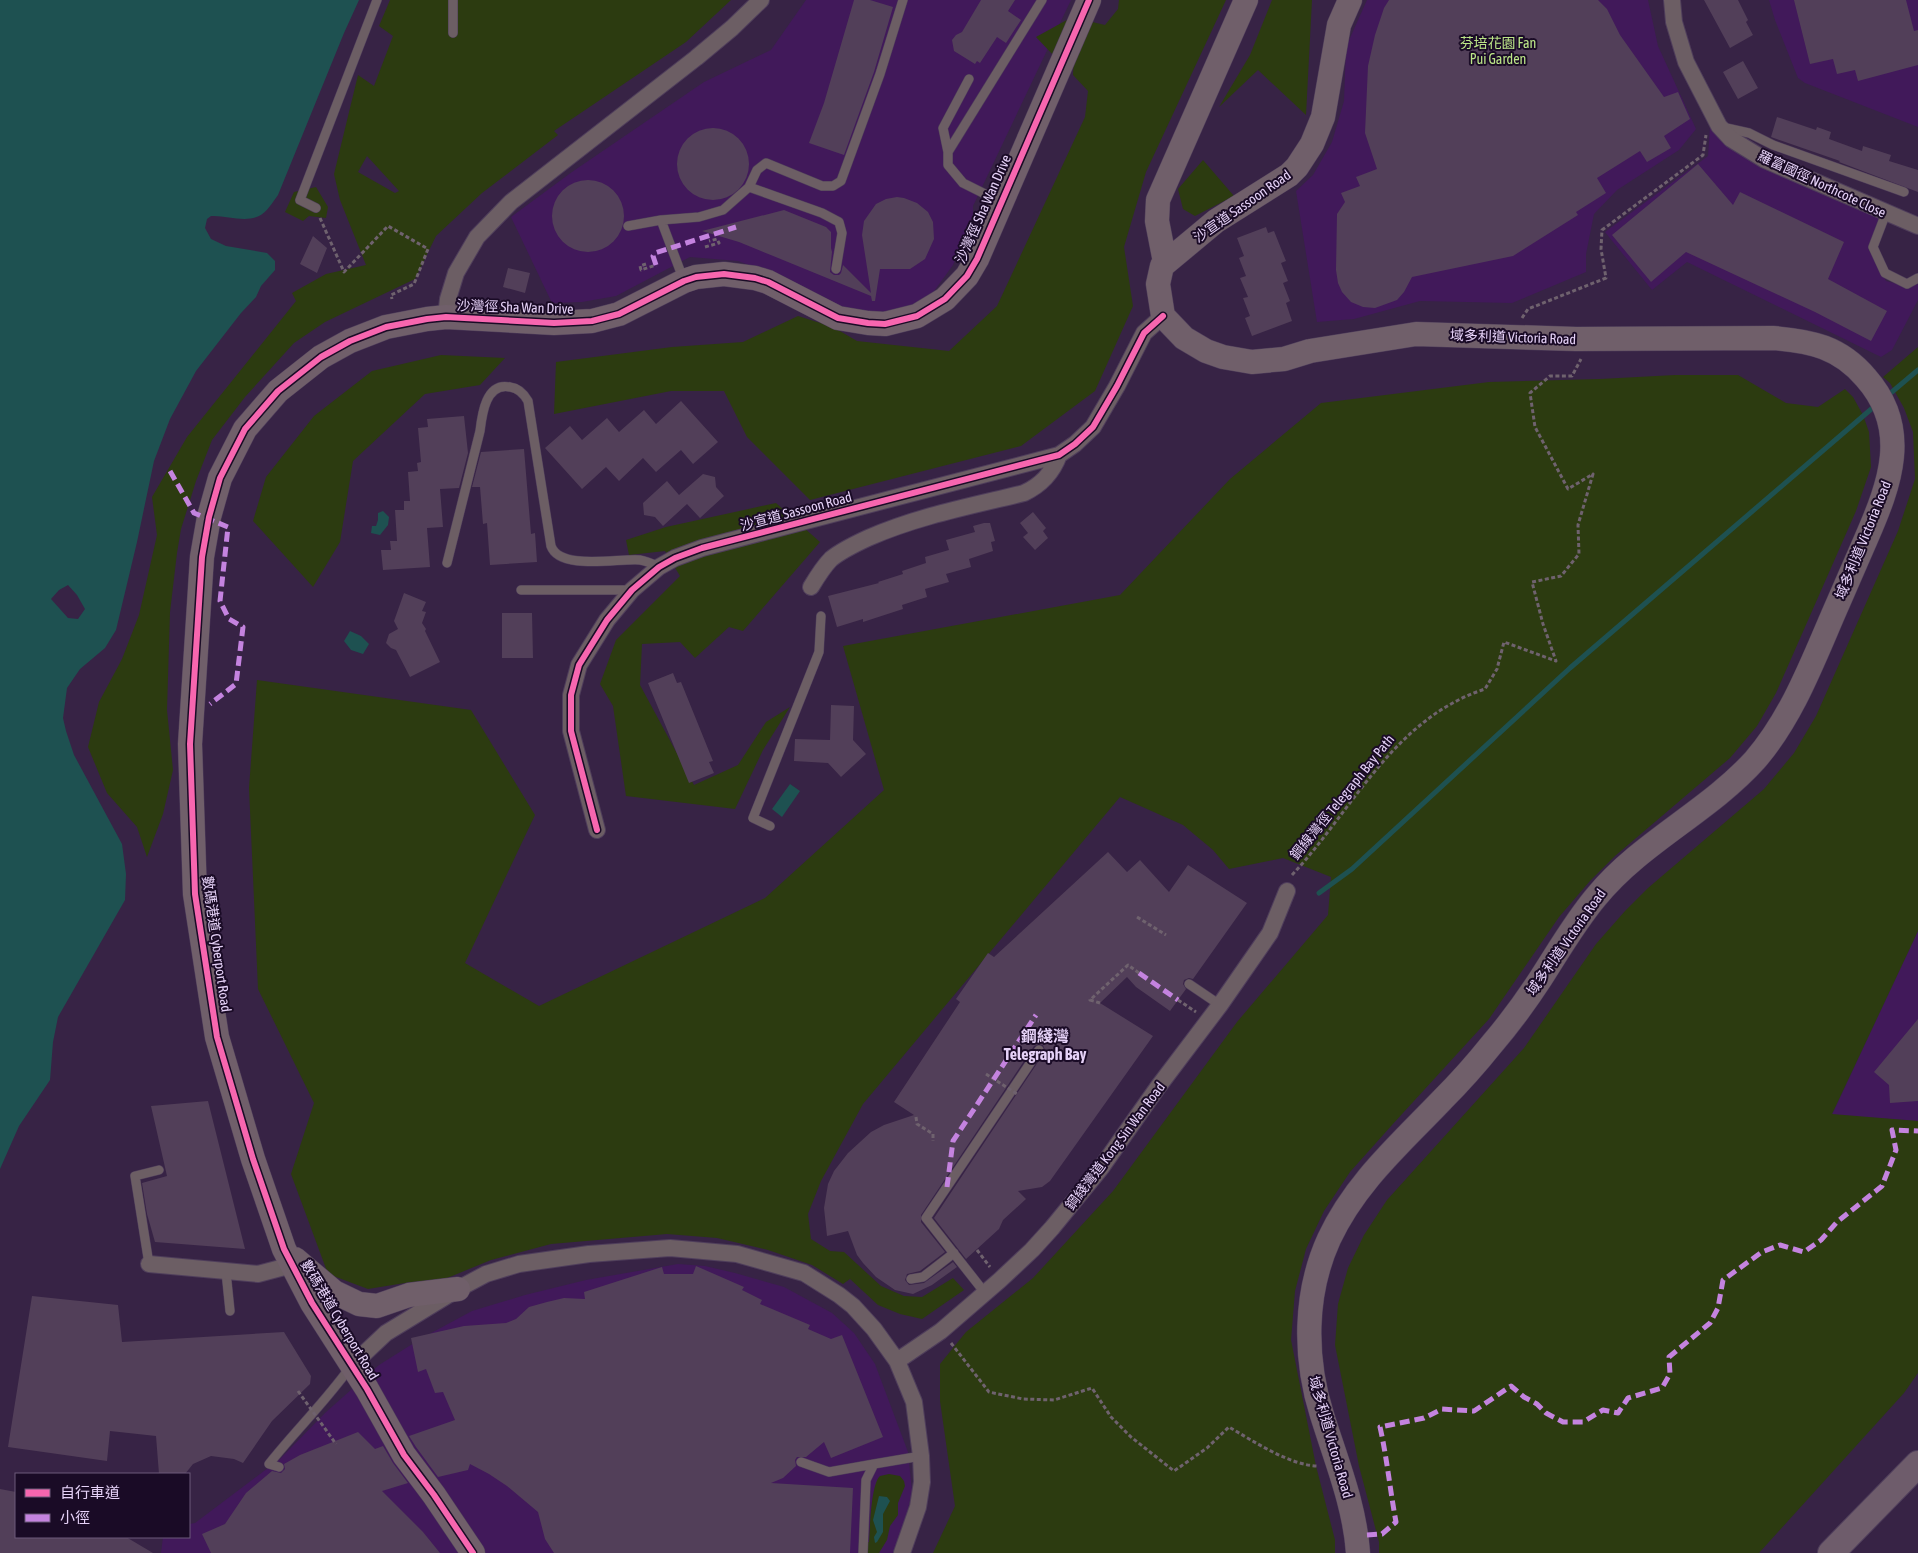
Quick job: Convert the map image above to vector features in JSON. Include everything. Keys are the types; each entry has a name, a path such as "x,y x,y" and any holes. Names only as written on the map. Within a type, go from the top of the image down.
{"main road":[{"path":"1831,1553 1918,1464"}],"street":[{"name":"沙灣徑 Sha Wan Drive","path":"761,0 732,28 696,58 511,202 477,236 456,273 448,300 446,317 554,323 592,321 619,314 684,281 710,274 746,276 768,282 838,318 868,323 885,324 901,321 931,309 967,276 977,258 1090,0"},
{"path":"1163,316 1158,284 1161,269 1165,262 1157,221 1158,200 1246,0"},
{"name":"沙宣道 Sassoon Road","path":"1165,262 1222,216 1289,175 1305,156 1323,117 1339,25 1350,0"},
{"name":"羅富國徑 Northcote Close","path":"1672,0 1674,22 1686,62 1713,129 1765,160 1918,226"},
{"name":"沙宣道 Sassoon Road","path":"597,830 570,731 571,695 579,665 602,628 632,590 659,567 675,558 702,548 1059,455 1075,444 1093,426 1118,386 1144,333 1163,316"},
{"name":"域多利道 Victoria Road","path":"1163,316 1184,338 1206,351 1252,362 1284,359 1310,351 1416,334 1576,339 1773,338 1805,342 1833,350 1857,368 1878,393 1886,407 1892,436 1890,470 1876,515 1811,665 1784,718 1766,745 1728,786 1641,852 1602,889 1506,1028 1458,1084 1377,1166 1354,1196 1335,1227 1323,1255 1313,1292 1310,1316 1310,1350 1317,1395 1348,1497 1358,1553"},
{"name":"數碼港道 Cyberport Road","path":"446,317 386,327 350,341 321,357 292,378 267,402 240,437 220,478 205,536 199,582 190,744 195,894 217,1037 253,1159 288,1257 312,1303 352,1366 404,1455 434,1495 473,1553"},
{"path":"811,587 831,559 851,546 924,518 1034,489 1049,474 1059,455"},
{"name":"鋼綫灣道 Kong Sin Wan Road","path":"897,1361 942,1331 1032,1250 1052,1228 1101,1168 1270,933 1289,884"},
{"path":"352,1366 386,1333 458,1289 486,1274 519,1264 589,1254 670,1248 737,1254 804,1273 853,1306 874,1330 897,1361 914,1402 921,1456 922,1482 918,1507 902,1553"},
{"path":"149,1264 258,1274 288,1257 334,1292 359,1304 377,1306 409,1295 458,1289"}],"lane":[{"path":"316,208 300,200 377,0"},
{"path":"452,33 453,0"},
{"path":"628,226 660,220 699,218 724,210 749,187 757,170 766,163 822,186 833,186 841,181 880,74 903,0"},
{"path":"948,152 1042,0"},
{"path":"969,79 943,128 948,152 948,165 963,183 1001,202"},
{"path":"1713,129 1749,133 1773,145 1904,192"},
{"path":"749,187 822,213 839,222 842,233 836,269"},
{"path":"1886,213 1873,247 1885,273 1907,284 1918,278"},
{"path":"660,220 684,281"},
{"path":"447,563 480,431 482,412 491,392 501,386 506,386 518,390 528,401 551,546 555,553 576,562 642,560 659,567"},
{"path":"521,590 632,590"},
{"path":"770,826 753,818 819,652 821,616"},
{"path":"1189,984 1220,1005"},
{"path":"985,1293 926,1218 1039,1050"},
{"path":"149,1264 135,1176 159,1170"},
{"path":"910,1279 923,1277 954,1253"},
{"path":"226,1272 230,1311"},
{"path":"279,1467 269,1464 296,1430 333,1391 352,1366"},
{"path":"801,1462 829,1472 921,1456"},
{"path":"863,1553 866,1480 874,1464"}],"path":[{"path":"1521,323 1523,315 1528,309 1606,278 1601,249 1602,230 1703,155 1713,129"},
{"path":"316,208 344,272 388,226 428,249 414,284 391,295 392,298"},
{"path":"705,247 718,244 717,238 709,241"},
{"path":"646,264 640,266 642,270 656,265"},
{"path":"1137,917 1166,935"},
{"path":"1100,1003 1090,1000 1128,965 1139,973"},
{"path":"1178,1000 1202,1016"},
{"path":"986,1074 1017,1094"},
{"path":"916,1117 917,1124 933,1134 933,1141"},
{"path":"977,1250 994,1272"},
{"path":"947,1338 989,1392 1023,1399 1054,1400 1092,1388 1111,1417 1130,1437 1174,1471 1207,1448 1230,1427 1260,1445 1306,1466 1324,1467"},
{"path":"298,1391 336,1444"}],"shaded area":[{"path":"0,0 359,0 278,195 259,216 241,219 211,216 207,219 205,228 211,239 226,246 267,253 275,261 275,270 261,286 256,297 241,313 196,371 170,419 154,461 116,630 105,648 80,669 67,688 63,718 66,731 74,755 122,844 126,874 125,900 58,1017 53,1042 50,1080 19,1126 0,1169","holes":["68,585 77,595 85,609 78,619 68,618 51,599 59,590"]},
{"path":"390,0 731,0 686,42 554,131 558,135 482,193 436,236 415,279 325,322 294,343 245,397 212,440 196,481 181,529 177,553 170,612 167,710 173,770 163,814 147,857 137,827 107,793 88,747 99,702 122,659 139,615 157,535 152,497 187,437 296,301 292,293 326,274 366,265 340,200 334,174 358,75 374,86 393,36 379,26","holes":["367,156 399,191 395,193 358,172"]},
{"path":"806,0 1071,0 973,206 973,215 953,265 929,298 901,314 865,316 834,306 784,278 738,261 690,257 616,296 582,302 552,303 511,217 572,172 704,82 771,50"},
{"path":"1119,0 1226,0 1146,172 1124,247 1133,306 1095,391 1021,446 810,500 747,437 724,391 671,391 554,414 556,362 672,347 743,342 798,316 833,327 857,341 949,351 997,306 1085,117 1088,91 1073,75 1074,53 1088,21 1105,25 1118,9"},
{"path":"1272,0 1312,0 1306,115 1258,70 1219,107 1250,55"},
{"path":"1367,0 1648,0 1658,46 1696,129 1679,150 1617,190 1594,214 1586,254 1586,272 1512,303 1420,301 1354,319 1317,322 1296,191 1313,175 1332,142 1344,101 1346,47"},
{"path":"1769,0 1918,0 1918,127 1805,83 1798,78"},
{"path":"1074,16 1054,56 1036,37"},
{"path":"1710,127 1730,146 1882,218 1869,249 1886,281 1909,287 1918,284 1918,300 1892,350 1881,357 1687,262 1652,290 1605,232 1708,156"},
{"path":"1203,160 1234,196 1195,216 1183,209 1178,189"},
{"path":"316,187 328,207 326,218 309,216 303,221 285,212 294,192"},
{"path":"1918,347 1918,931 1832,1114 1918,1121 1918,1373 1904,1393 1759,1553 1379,1553 1379,1542 1359,1466 1335,1345 1338,1304 1348,1268 1364,1235 1387,1200 1524,1048 1596,944 1648,888 1764,789 1794,753 1816,716 1898,531 1915,479 1913,432 1904,408 1890,383 1883,377"},
{"path":"441,355 505,358 480,385 425,394 353,461 340,542 313,587 253,521 266,477 314,416 372,371"},
{"path":"1675,375 1738,375 1786,403 1818,407 1845,389 1853,397 1863,415 1869,432 1871,467 1856,511 1776,693 1757,726 1730,758 1615,856 1590,881 1559,917 1489,1019 1350,1172 1324,1211 1306,1249 1295,1291 1291,1340 1316,1466 1335,1540 1335,1553 933,1553 955,1506 940,1401 940,1364 966,1332 1033,1278 1113,1191 1237,1022 1328,915 1331,877 1283,858 1229,869 1213,850 1183,825 1120,797 863,1104 821,1181 808,1214 811,1239 830,1251 844,1252 881,1286 904,1296 922,1297 953,1278 964,1290 922,1319 900,1314 878,1305 850,1279 843,1284 812,1265 768,1250 717,1238 667,1234 551,1244 491,1260 440,1281 411,1282 368,1289 328,1274 291,1174 314,1103 258,989 249,788 257,680 471,710 535,815 465,963 539,1006 765,898 884,790 843,646 1120,595 1230,479 1321,403 1489,382"},
{"path":"776,503 820,542 743,631 729,627 695,658 680,642 642,644 640,685 694,785 738,765 766,722 790,707 763,750 735,809 626,796 613,706 600,684 616,640 680,576 665,551 629,555 626,540 666,527"},
{"path":"383,511 389,517 388,525 380,535 371,533 372,526 376,526 378,513"},
{"path":"350,631 361,636 369,644 363,654 351,650 344,641"},
{"path":"790,784 800,791 782,817 772,809"},
{"path":"1918,931 1918,1121 1832,1115"},
{"path":"678,1264 705,1266 784,1287 832,1313 854,1333 875,1364 908,1452 912,1491 903,1533 893,1553 161,1553 163,1538 190,1538 190,1524 195,1523 280,1459 325,1413 379,1365 422,1338 472,1311 525,1295 586,1280"},
{"path":"889,1474 900,1476 904,1481 905,1486 898,1503 898,1515 890,1526 887,1540 879,1553 866,1553 866,1542 869,1542 871,1507 877,1481 880,1476"},
{"path":"879,1496 887,1497 890,1501 883,1514 883,1532 875,1543 874,1537 877,1532 873,1520"}],"building":[{"path":"854,0 870,0 893,7 874,72 844,155 809,143 824,103"},
{"path":"981,0 1015,0 1008,11 1021,20 1006,43 997,37 980,63 977,61 975,64 954,51 952,40 962,32"},
{"path":"1389,0 1598,0 1607,9 1620,35 1664,97 1678,92 1690,119 1664,136 1671,148 1647,162 1640,151 1597,178 1606,193 1576,212 1578,215 1513,256 1412,277 1397,300 1375,308 1363,307 1351,302 1342,292 1338,283 1336,270 1337,214 1345,202 1341,193 1360,186 1356,177 1377,169 1365,133 1368,66 1375,35 1384,8"},
{"path":"1704,0 1738,0 1753,35 1730,48"},
{"path":"1794,0 1906,0 1914,31 1918,30 1918,65 1858,81 1855,70 1837,74 1833,59 1810,64"},
{"path":"1743,61 1758,88 1738,99 1723,72"},
{"path":"1777,117 1816,130 1817,127 1831,132 1829,139 1862,151 1863,146 1891,155 1889,161 1918,170 1918,192 1840,161 1771,137"},
{"path":"713,128 727,131 739,138 746,150 749,164 746,178 739,190 727,197 713,200 699,197 687,190 680,178 677,164 680,150 687,138 699,131"},
{"path":"1698,164 1733,205 1740,192 1844,242 1828,279 1887,311 1871,341 1815,312 1686,252 1651,282 1612,235"},
{"path":"595,180 614,190 622,202 624,216 622,230 614,242 602,250 581,252 562,242 554,230 552,209 562,190 574,182"},
{"path":"897,197 917,203 928,212 933,222 934,239 925,259 910,269 880,269 875,301 872,301 871,296 739,242 702,231 784,210 826,227 831,232 830,272 834,275 839,275 843,265 871,293 862,235 864,221 876,204 886,199"},
{"path":"1266,227 1268,233 1274,231 1286,261 1281,263 1288,281 1283,283 1290,301 1286,303 1292,321 1252,336 1245,318 1250,316 1243,298 1248,297 1240,278 1246,276 1239,258 1244,256 1237,238"},
{"path":"313,236 327,248 317,273 300,264"},
{"path":"508,268 530,273 525,293 503,287"},
{"path":"681,401 718,442 693,464 681,450 656,472 643,458 619,481 606,467 582,489 545,448 570,426 582,440 607,418 619,432 644,410 656,424"},
{"path":"464,416 468,453 459,488 440,489 443,527 427,528 430,567 383,570 381,550 391,550 390,541 397,541 395,510 404,510 404,501 410,501 408,472 418,471 417,463 421,462 418,428 428,427 427,419"},
{"path":"524,449 531,534 535,533 537,562 490,565 487,523 483,524 480,487 472,487 481,452"},
{"path":"703,474 715,477 716,487 724,496 700,518 687,504 663,526 655,517 644,515 643,503 667,481 679,495"},
{"path":"1033,512 1046,528 1043,531 1048,538 1035,550 1023,537 1028,533 1020,523"},
{"path":"990,523 995,541 991,542 993,551 969,559 971,567 946,574 949,582 925,589 927,597 902,605 903,609 863,622 863,619 837,627 828,596 879,583 903,574 902,571 926,563 925,557 949,550 946,540 975,532 973,526"},
{"path":"404,593 426,602 422,611 426,612 422,623 440,662 410,677 396,650 386,643 389,634 398,629 394,621"},
{"path":"502,613 532,613 533,658 502,658"},
{"path":"673,673 677,683 681,682 713,761 709,762 714,773 689,783 648,683"},
{"path":"831,705 854,706 853,740 866,754 841,777 828,763 794,761 795,739 830,740"},
{"path":"1108,852 1127,872 1140,860 1169,892 1188,865 1247,903 1193,979 1184,980 1183,984 1186,989 1170,1011 1136,987 1127,977 1100,1003 1153,1036 1050,1181 1042,1187 1018,1191 1026,1199 1003,1220 999,1229 966,1259 934,1218 1044,1053 1043,1045 1034,1046 921,1215 921,1222 945,1252 920,1271 907,1274 905,1280 909,1285 924,1283 953,1262 957,1267 932,1285 913,1294 895,1290 876,1277 863,1263 857,1255 848,1231 827,1236 824,1208 828,1184 834,1171 848,1153 871,1132 884,1125 914,1115 894,1102 960,1002 956,999 988,953 994,957"},
{"path":"1918,1019 1918,1101 1890,1103 1889,1085 1874,1072"},
{"path":"208,1101 245,1249 155,1242 147,1214 142,1183 167,1176 151,1106"},
{"path":"696,1266 744,1287 742,1290 762,1300 760,1304 810,1325 808,1329 831,1339 842,1335 883,1437 831,1458 824,1442 806,1457 797,1457 795,1460 796,1466 783,1478 771,1483 853,1488 850,1553 554,1553 545,1539 538,1512 507,1486 470,1464 468,1470 438,1477 409,1436 455,1420 443,1392 435,1393 426,1369 418,1372 411,1338 464,1326 506,1323 516,1319 529,1307 564,1298 585,1299 584,1292 662,1267 664,1274 693,1274"},
{"path":"32,1296 118,1305 122,1342 284,1332 311,1376 310,1384 272,1421 243,1463 234,1459 211,1456 193,1464 186,1473 159,1473 156,1436 110,1431 107,1461 8,1447"},
{"path":"358,1432 375,1449 383,1446 408,1483 382,1491 423,1532 440,1553 211,1553 202,1534 225,1524 246,1493 272,1471 281,1473 285,1469 284,1464 300,1455"},
{"path":"0,1489 15,1492 15,1538 128,1538 153,1553 0,1553"}],"waterway":[{"path":"1886,397 1918,370"},
{"path":"1319,893 1352,869 1570,668 1876,405"}],"marked path":[{"path":"656,265 653,256 655,253 736,227"},
{"path":"170,471 194,513 228,527 220,601 229,619 243,627 236,684 210,704"},
{"path":"1139,973 1178,1000"},
{"path":"947,1187 953,1141 1036,1015"},
{"path":"1367,1535 1382,1534 1396,1522 1380,1427 1424,1418 1442,1409 1474,1411 1511,1386 1524,1397 1537,1404 1546,1413 1563,1422 1583,1422 1603,1410 1618,1413 1628,1398 1662,1388 1670,1374 1669,1357 1710,1323 1718,1308 1723,1280 1762,1252 1780,1245 1804,1252 1821,1240 1837,1222 1882,1186 1896,1150 1892,1130 1918,1131"}],"cycle path":[{"path":"473,1553 434,1495 404,1455 367,1389 312,1303 284,1249 253,1159 217,1037 195,894 190,744 202,557 209,517 220,478 245,429 278,391 321,357 350,341 386,327 446,317 554,323 592,321 619,314 684,281 696,277 724,274 755,278 768,282 838,318 885,324 917,316 945,299 967,276 977,259 1089,0"},
{"path":"597,830 571,731 571,695 579,665 607,620 632,590 659,567 675,558 702,548 1059,455 1075,444 1093,427 1117,386 1144,333 1163,316"}],"district":[{"name":"鋼綫灣 Telegraph Bay","path":"1045,1045"}],"park label":[{"name":"芬培花園 Fan Pui Garden","path":"1498,52"}]}
